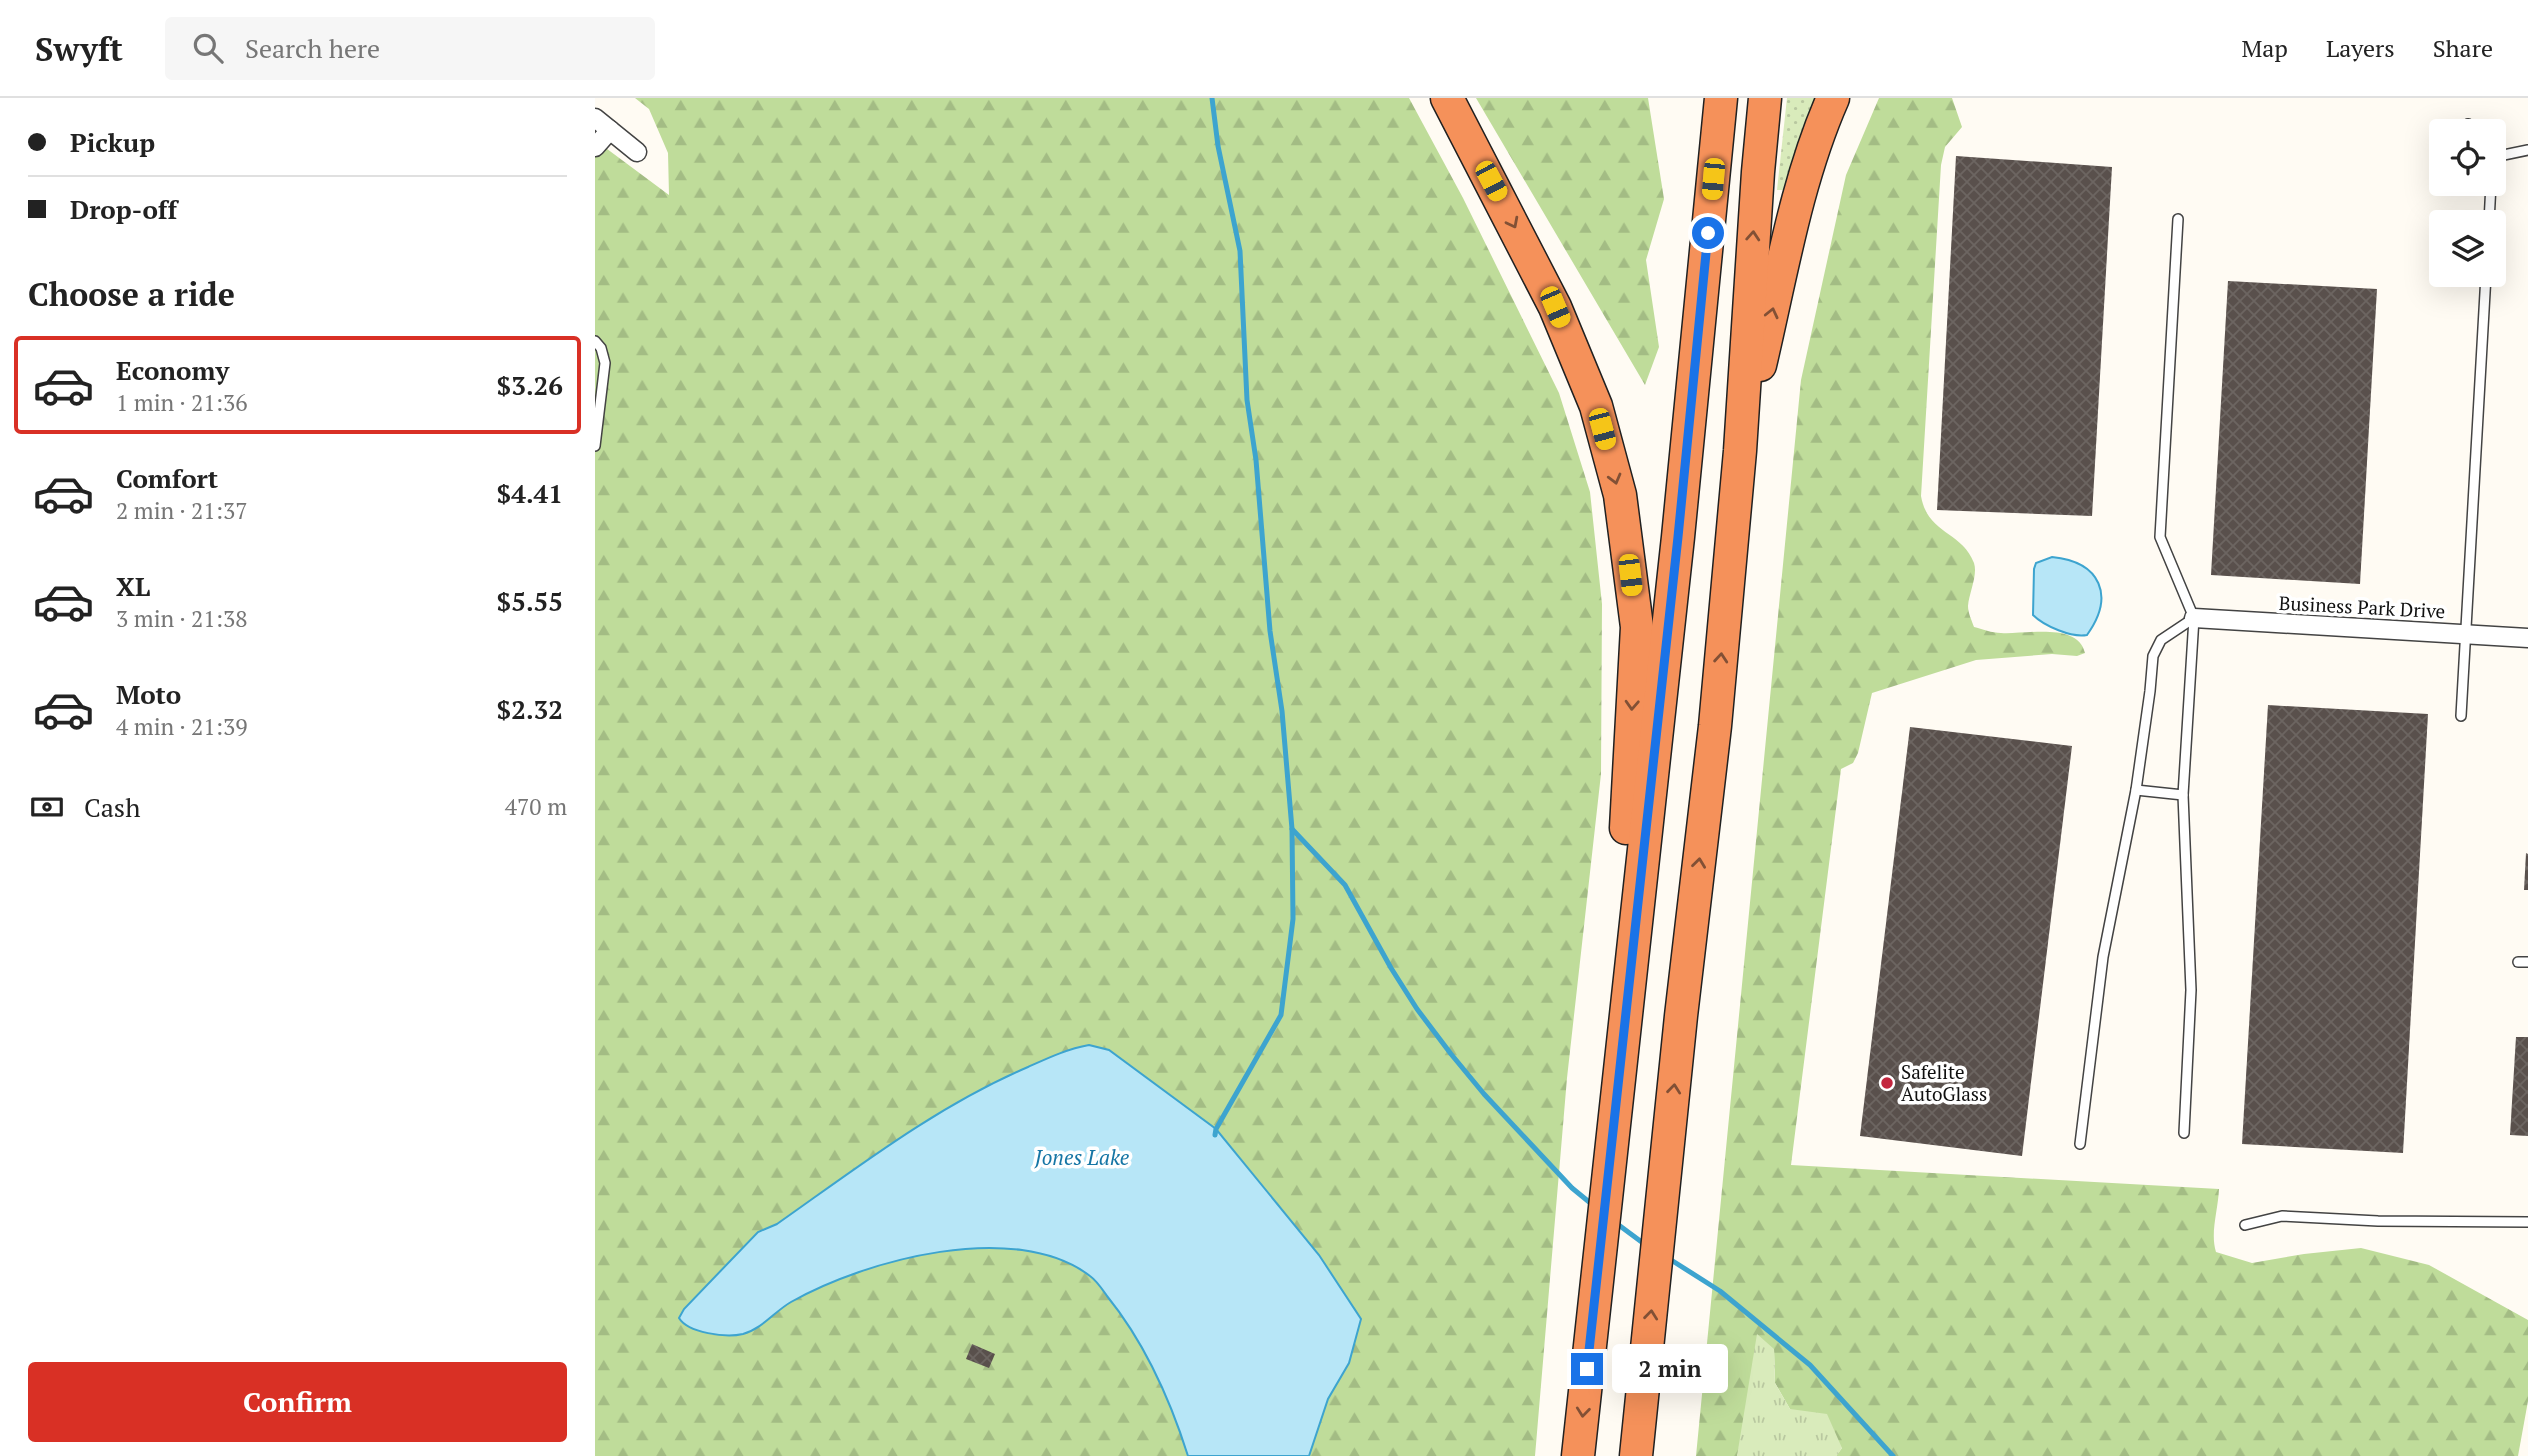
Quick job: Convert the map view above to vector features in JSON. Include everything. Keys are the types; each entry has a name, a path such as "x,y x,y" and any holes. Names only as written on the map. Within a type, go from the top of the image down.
{"highway":[{"path":"1447,98 1555,307 1596,406 1620,495 1637,627 1624,857 1634,930"},
{"path":"1578,1456 1678,537 1721,98"},
{"path":"1636,1456 1681,1016 1715,726 1740,451 1765,98"},
{"path":"1740,451 1798,204 1823,120 1833,98"}],"street":[{"path":"595,147 599,122 637,152"},
{"name":"Business Park Drive","path":"2195,618 2528,638"}],"lane":[{"path":"2506,155 2528,150"},
{"path":"2178,219 2160,537 2195,618 2183,795 2191,990 2184,1133"},
{"path":"2462,716 2485,287"},
{"path":"595,341 601,348 605,363 595,446"},
{"path":"2080,1144 2103,957 2136,790 2153,656 2161,640 2195,618"},
{"path":"2136,790 2183,795"},
{"path":"2518,962 2528,962"},
{"path":"2245,1225 2282,1216 2378,1221 2528,1222"}],"green space":[{"path":"635,98 1409,98 1463,198 1559,393 1590,492 1602,604 1601,774 1567,1078 1535,1456 1309,1456 1328,1399 1349,1363 1361,1319 1319,1255 1216,1129 1089,1045 1043,1060 962,1100 899,1139 777,1224 758,1232 684,1309 679,1318 753,1330 791,1301 822,1286 899,1260 941,1251 982,1248 1022,1250 1059,1259 1095,1280 1121,1314 1145,1352 1173,1414 1188,1456 595,1456 595,140 669,195 668,153 649,109"},
{"path":"1476,98 1648,98 1664,199 1646,260 1659,347 1645,385"},
{"path":"1787,98 1818,98 1800,136 1784,190 1777,190"},
{"path":"1879,98 1952,98 1962,127 1945,147 1941,165 1921,496 1925,509 1937,526 1961,544 1974,563 1975,573 1968,606 1974,627 1998,633 2061,633 2080,643 2085,653 2077,656 2052,654 1976,660 1872,693 1858,753 1853,763 1841,769 1791,1165 2219,1189 2214,1230 2216,1252 2252,1263 2361,1248 2429,1265 2528,1320 2528,1401 2518,1456 1836,1456 1842,1448 1790,1409 1775,1383 1774,1349 1737,1456 1696,1456 1801,380 1846,175"},
{"path":"1757,1334 1774,1349 1775,1383 1790,1409 1827,1414 1842,1448 1836,1456 1737,1456"}],"water":[{"path":"2052,557 2082,566 2098,583 2100,607 2096,621 2087,635 2074,635 2059,630 2033,615 2034,569 2036,563"},
{"name":"Jones Lake","path":"1089,1045 1109,1050 1216,1129 1319,1255 1361,1319 1349,1363 1328,1399 1309,1456 1188,1456 1173,1414 1145,1352 1099,1285 1090,1276 1059,1259 1022,1250 982,1248 940,1252 898,1260 858,1272 791,1302 750,1332 743,1334 699,1331 679,1318 684,1309 758,1232 777,1224 899,1139 962,1100 1043,1060"}],"building":[{"path":"1956,156 2112,167 2092,516 1937,510"},
{"path":"2228,281 2377,289 2360,584 2211,575"},
{"path":"2268,705 2428,714 2403,1153 2242,1144"},
{"path":"1910,727 2072,746 2022,1156 1860,1136"},
{"path":"2526,853 2528,890 2524,890"},
{"path":"2516,1037 2528,1037 2528,1136 2510,1135"},
{"path":"972,1344 995,1354 989,1368 966,1359"}],"waterway":[{"path":"1212,98 1218,146 1240,251 1247,400 1256,460 1270,631 1282,711 1292,829 1293,919 1281,1015 1215,1135"},
{"path":"1292,829 1345,885 1391,968 1417,1009 1451,1054 1484,1094 1572,1188 1594,1206"},
{"path":"1616,1223 1647,1246"},
{"path":"1668,1258 1720,1291 1810,1365 1893,1456"}],"place":[{"name":"Safelite AutoGlass","path":"1887,1083"}],"route":[{"path":"1587,1369 1678,537 1708,233"}]}
